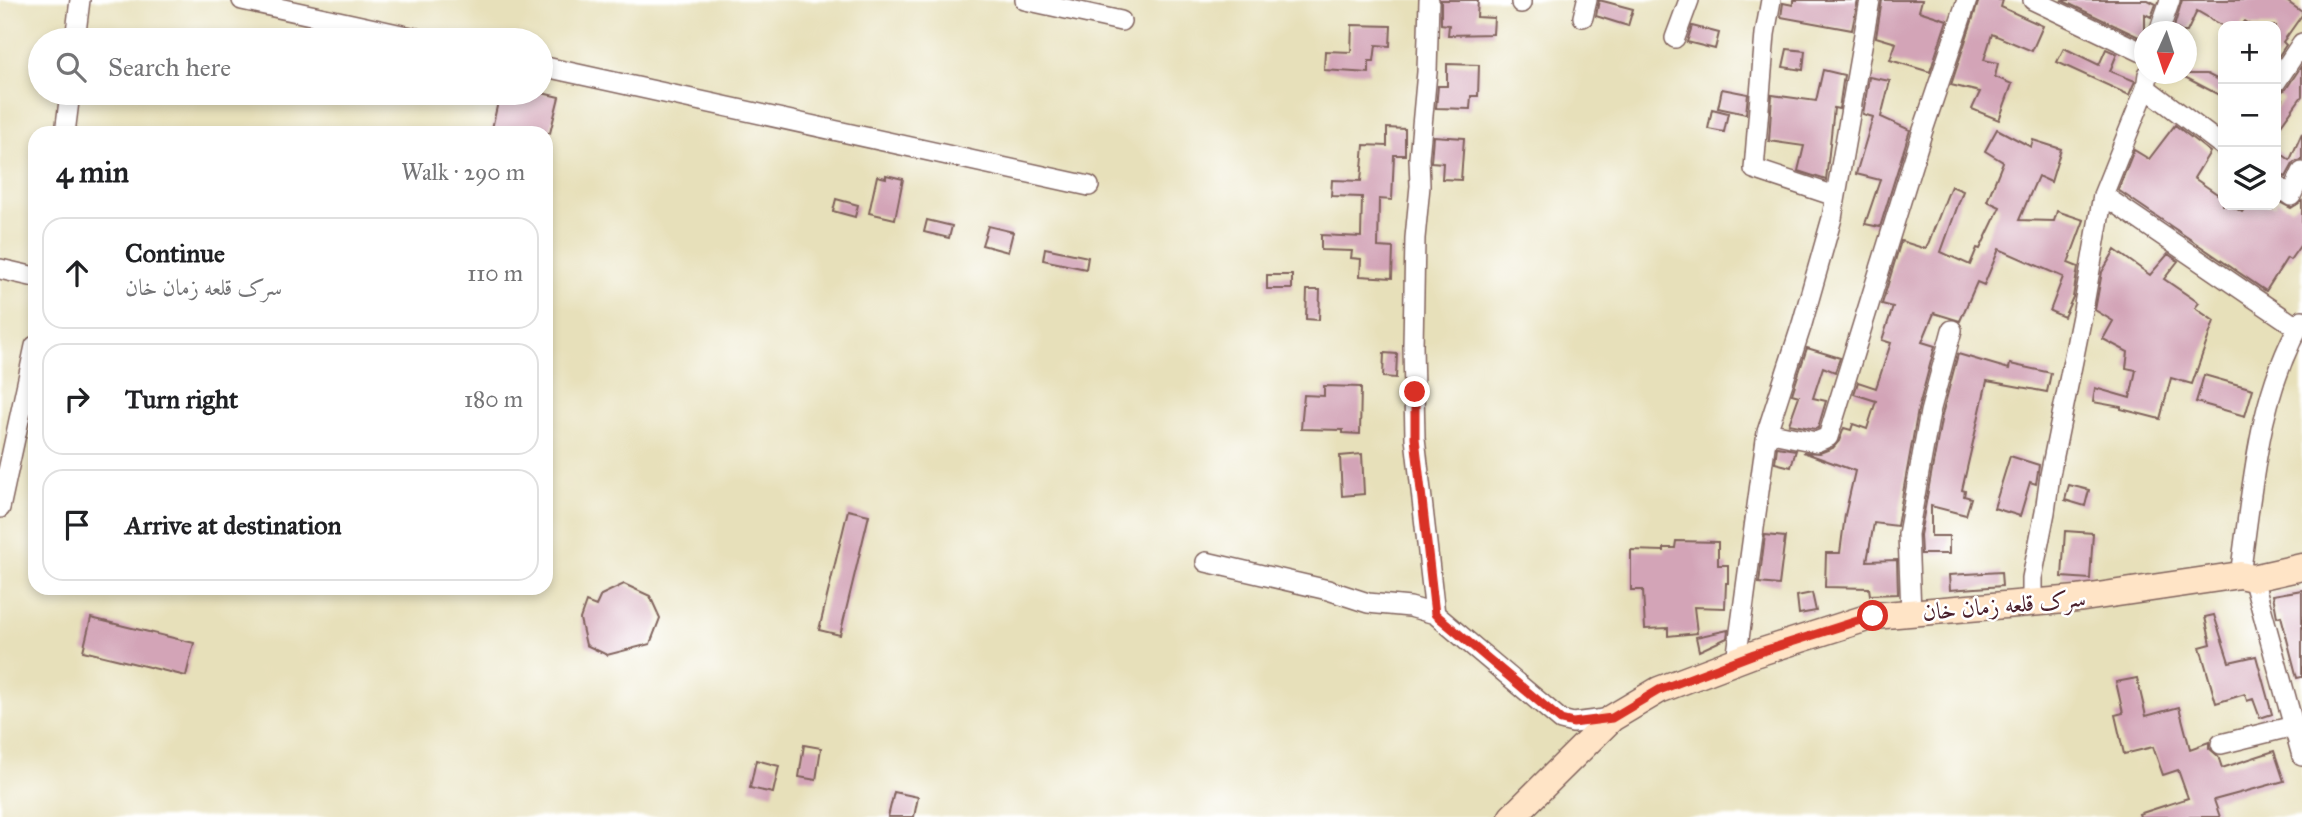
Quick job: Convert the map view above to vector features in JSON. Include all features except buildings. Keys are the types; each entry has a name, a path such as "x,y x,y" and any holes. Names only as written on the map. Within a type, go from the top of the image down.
{"street":[{"path":"76,28 80,0"},
{"path":"242,0 370,28"},
{"path":"1025,0 1121,22"},
{"path":"1429,0 1427,72 1419,158 1413,346 1415,438 1435,614"},
{"path":"1675,38 1689,0"},
{"path":"1770,0 1754,169 1835,196"},
{"path":"1736,661 1767,432 1802,324 1832,218 1870,0"},
{"path":"1767,432 1816,442 1828,437 1966,0"},
{"path":"2033,0 2134,48"},
{"path":"2163,21 2170,0"},
{"path":"2281,74 2302,43"},
{"path":"553,69 1089,186"},
{"path":"2032,603 2032,578 2103,195 2146,84"},
{"path":"2151,84 2218,142"},
{"path":"66,126 68,105"},
{"path":"2281,189 2291,196 2302,172"},
{"path":"2103,195 2300,324 2275,377 2263,419 2246,576 2302,756"},
{"path":"0,269 28,275"},
{"path":"1911,613 1908,534 1930,412 1952,330"},
{"path":"0,508 7,445 28,371"},
{"path":"1206,562 1328,590 1368,603 1410,607 1435,614 1561,720 1573,723 1612,718"},
{"name":"سرک قلعه زمان خان","path":"1512,817 1612,718 1659,690 1736,661 1873,616 2077,599 2302,567"},
{"path":"2221,744 2294,726"}],"route":[{"path":"1415,392 1415,438 1435,614 1561,720 1573,723 1612,718 1659,690 1754,654 1873,616"}]}
